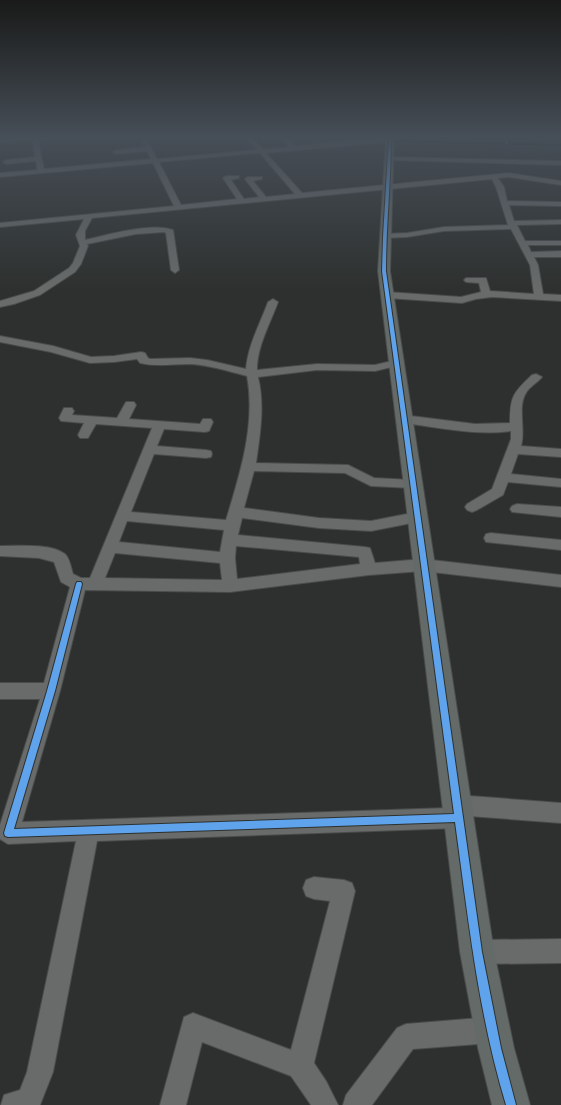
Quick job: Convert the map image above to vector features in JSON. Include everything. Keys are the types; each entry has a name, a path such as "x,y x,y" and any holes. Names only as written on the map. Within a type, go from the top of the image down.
{"street":[{"path":"168,188 179,208"},
{"path":"233,188 242,201"},
{"path":"255,188 264,199"},
{"path":"294,188 301,196"},
{"path":"0,225 383,188"},
{"path":"389,188 384,236 384,271 403,419 477,952 502,1079 511,1105"},
{"path":"500,188 504,203 511,212 523,243 534,265 539,297"},
{"path":"504,203 561,204"},
{"path":"548,212 561,212"},
{"path":"0,304 11,302 37,293 72,270 77,264 84,246 80,233 89,217"},
{"path":"384,236 407,235 444,228 517,229 561,222"},
{"path":"82,243 136,232 165,230 170,232 175,270"},
{"path":"523,243 561,242"},
{"path":"529,255 561,254"},
{"path":"469,280 483,280 486,295"},
{"path":"387,295 462,300 486,295 561,298"},
{"path":"230,586 227,558 233,526 249,467 254,435 256,414 255,381 252,367 256,350 273,302"},
{"path":"0,339 52,349 90,360 114,359 141,355 144,361 190,361 207,363 253,374 317,367 375,368 396,363"},
{"path":"472,507 498,492 517,440 516,410 520,392 536,377"},
{"path":"122,421 130,405"},
{"path":"68,411 65,418 205,428 207,422"},
{"path":"84,435 92,419"},
{"path":"403,419 483,427 505,428 517,426"},
{"path":"160,425 110,547 87,584 51,691 8,833 458,812 561,813"},
{"path":"150,450 206,454"},
{"path":"519,450 561,453"},
{"path":"249,467 348,469 371,482 412,484"},
{"path":"510,478 561,482"},
{"path":"517,508 561,512"},
{"path":"122,516 233,526 319,523 371,526 417,517"},
{"path":"318,548 319,523"},
{"path":"233,526 318,548 365,552 369,569"},
{"path":"491,538 561,545"},
{"path":"110,547 227,558"},
{"path":"0,552 48,554 58,558 62,562 66,578 87,584 162,584 203,587 230,586 369,569 423,565 561,581"},
{"path":"0,691 51,691"},
{"path":"14,1105 29,1100 40,1072 89,830"},
{"path":"300,1066 344,891 314,888"},
{"path":"477,952 561,951"},
{"path":"173,1105 193,1026 300,1066 320,1100"},
{"path":"356,1105 406,1037 492,1030"}],"cycle path":[{"path":"388,188 384,271 477,952 496,1048 511,1105"},
{"path":"79,584 51,691 8,833 459,818"}]}
